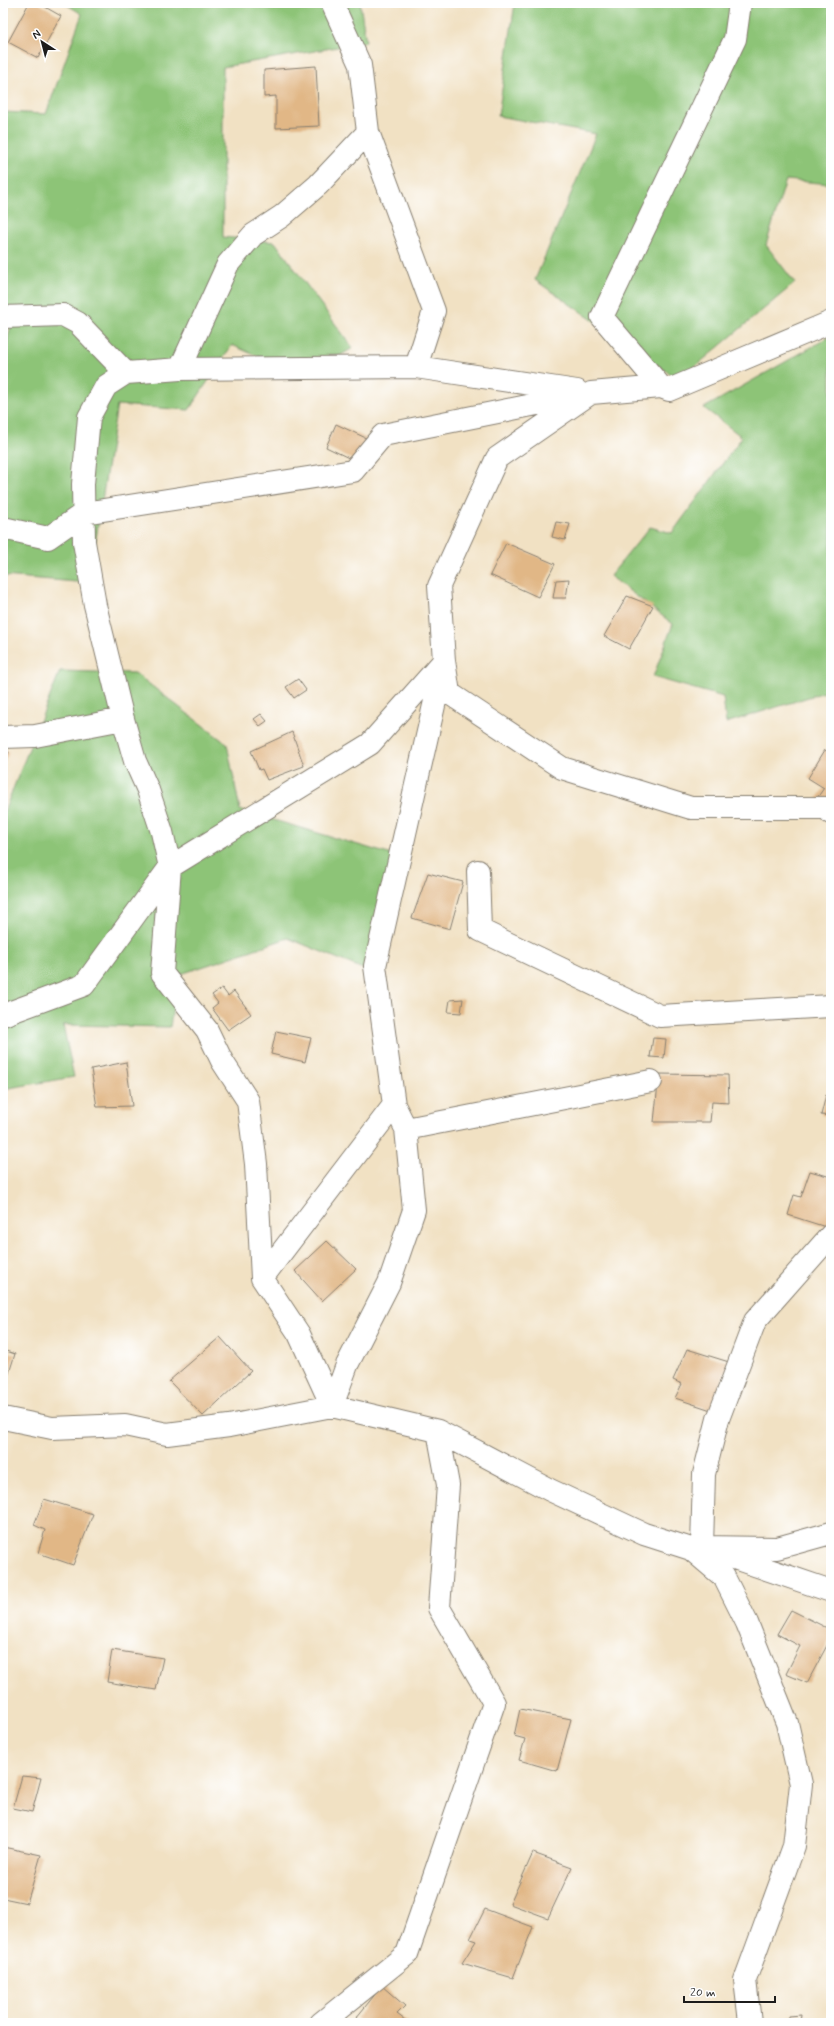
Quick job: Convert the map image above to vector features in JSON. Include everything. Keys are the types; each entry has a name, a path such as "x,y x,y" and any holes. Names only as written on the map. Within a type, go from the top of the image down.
{"street":[{"path":"332,3 360,65 368,132 434,311 416,367"},
{"path":"661,387 602,317 735,39 740,3"},
{"path":"180,368 228,264 253,235 282,216 318,186 368,132"},
{"path":"3,318 64,315 78,323 126,373"},
{"path":"3,528 48,538 84,513 353,471 383,435 591,394 661,387 669,390 831,322"},
{"path":"332,1406 299,1334 262,1278 256,1164 248,1101 222,1061 207,1030 162,973 170,868 162,832 148,790 135,761 123,719 95,605 84,542 83,484 89,417 106,386 126,373 180,368 416,367 591,394"},
{"path":"591,394 497,458 439,586 444,661 449,693 562,768 691,808 828,808 831,813"},
{"path":"3,1015 84,985 170,868 370,744 444,661"},
{"path":"332,1406 347,1366 389,1283 414,1210 406,1129 394,1105 375,966 444,661"},
{"path":"3,737 35,736 123,719"},
{"path":"478,871 480,930 660,1016 831,1006"},
{"path":"406,1129 651,1081"},
{"path":"262,1278 394,1105"},
{"path":"750,2022 745,1980 794,1846 800,1784 786,1723 747,1623 724,1578 696,1548 704,1474 718,1419 755,1321 831,1235"},
{"path":"3,1418 52,1428 125,1425 167,1434 228,1426 332,1406 438,1431 605,1516 644,1534 696,1548 831,1591"},
{"path":"321,2023 408,1954 494,1703 439,1608 448,1485 438,1431"},
{"path":"696,1548 777,1548 831,1533"}],"green space":[{"path":"64,3 360,3 366,42 223,67 223,237 275,242 353,348 304,377 232,345 189,410 117,405 89,583 3,576 3,362 14,310 3,311 3,112 46,114 82,14"},
{"path":"515,3 831,3 831,184 786,180 766,245 795,283 679,380 535,280 596,134 498,116"},
{"path":"831,336 831,690 726,723 723,697 653,677 673,624 610,576 650,527 672,533 742,437 704,408"},
{"path":"60,671 135,673 227,744 240,810 399,857 370,972 288,938 178,975 170,1027 63,1025 74,1077 3,1089 3,814"}],"building":[{"path":"29,3 38,3 61,16 38,58 8,42"},
{"path":"316,66 319,126 276,128 276,96 264,97 264,70"},
{"path":"336,424 368,439 357,462 326,447"},
{"path":"556,522 570,524 565,540 552,537"},
{"path":"506,543 555,564 538,597 490,575"},
{"path":"569,579 566,598 553,598 556,580"},
{"path":"627,596 653,606 629,649 604,636"},
{"path":"298,679 306,690 294,698 286,687"},
{"path":"261,714 267,721 260,726 254,719"},
{"path":"292,732 304,766 267,780 262,769 259,770 251,751"},
{"path":"3,749 9,752 3,764"},
{"path":"825,750 831,754 831,807 817,798 824,788 808,778"},
{"path":"428,873 463,882 450,929 412,918"},
{"path":"222,988 228,996 234,991 251,1014 228,1030 212,1008 218,1003 212,995"},
{"path":"463,999 461,1013 448,1012 450,1000"},
{"path":"276,1031 311,1038 305,1062 271,1054"},
{"path":"653,1038 666,1039 664,1058 650,1057"},
{"path":"126,1062 132,1106 97,1107 91,1069"},
{"path":"659,1074 728,1075 729,1103 712,1102 710,1122 654,1122"},
{"path":"826,1095 831,1095 831,1116 821,1115"},
{"path":"810,1171 831,1177 831,1222 829,1228 788,1215 794,1195 801,1197"},
{"path":"327,1241 356,1269 322,1301 295,1271"},
{"path":"220,1337 251,1371 203,1416 169,1381"},
{"path":"687,1349 729,1362 711,1410 675,1398 682,1384 673,1380"},
{"path":"3,1350 15,1354 3,1392"},
{"path":"44,1499 93,1514 73,1565 38,1553 45,1530 34,1525"},
{"path":"791,1610 831,1630 831,1638 807,1683 786,1674 800,1646 777,1634"},
{"path":"112,1650 163,1658 156,1690 107,1682"},
{"path":"520,1709 571,1719 557,1771 519,1760 525,1739 514,1736"},
{"path":"22,1776 41,1778 32,1812 13,1808"},
{"path":"3,1847 41,1855 27,1903 3,1898"},
{"path":"533,1853 572,1867 548,1918 510,1904"},
{"path":"485,1909 533,1927 513,1978 462,1963 476,1941 470,1939"},
{"path":"382,1986 405,2006 397,2014 409,2023 361,2023 356,2018"},
{"path":"801,2015 800,2022 788,2022 789,2016"}]}
